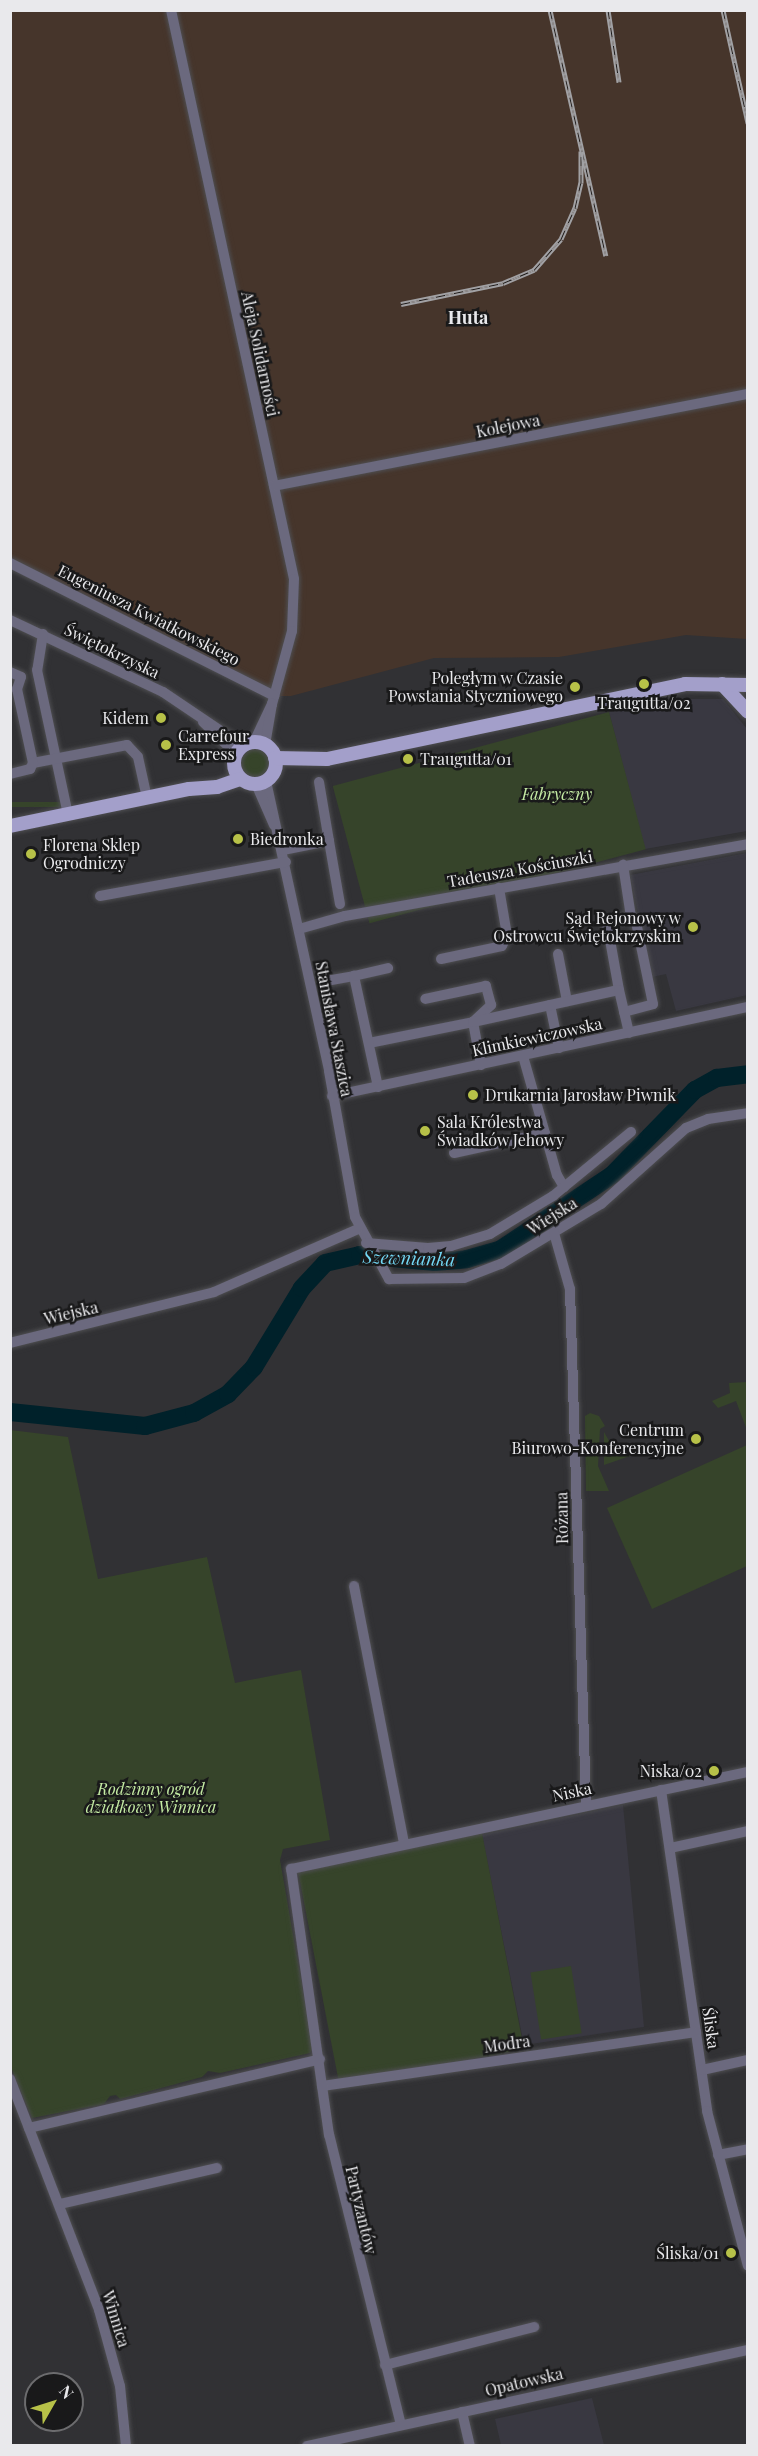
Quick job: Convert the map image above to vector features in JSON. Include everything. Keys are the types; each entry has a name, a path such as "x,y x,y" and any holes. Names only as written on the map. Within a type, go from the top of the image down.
{"main road":[{"path":"722,684 747,712"},
{"path":"10,826 189,789 238,774 268,773 673,686 747,685"},
{"path":"249,747 268,773"},
{"path":"238,774 249,747"}],"street":[{"name":"Aleja Solidarności","path":"171,10 274,486 295,596 292,631 273,700 249,747"},
{"name":"Kolejowa","path":"274,486 747,394"},
{"name":"Eugeniusza Kwiatkowskiego","path":"10,563 273,700"},
{"name":"Świętokrzyska","path":"10,620 164,692 249,747"},
{"path":"43,634 37,670 68,814"},
{"path":"10,688 21,677 37,670"},
{"path":"10,672 21,677"},
{"path":"10,774 30,770 33,763 17,689 21,677"},
{"path":"33,763 127,745 138,757 147,798"},
{"name":"Stanisława Staszica","path":"268,773 358,1229"},
{"path":"319,782 340,904"},
{"path":"283,850 328,841"},
{"name":"Tadeusza Kościuszki","path":"299,928 499,888 747,844"},
{"path":"100,896 286,862"},
{"path":"623,865 631,917 636,922 653,1004 624,1012"},
{"path":"441,959 502,946 507,934 499,888"},
{"path":"629,1033 607,923 631,917"},
{"path":"558,954 567,1001"},
{"path":"326,981 388,968"},
{"path":"354,976 378,1087"},
{"path":"425,999 486,986 491,1005 473,1022"},
{"path":"369,1043 619,990"},
{"path":"550,1005 559,1048"},
{"name":"Klimkiewiczowska","path":"332,1096 747,1007"},
{"path":"473,1022 481,1065"},
{"path":"523,1056 545,1133 564,1187"},
{"name":"Wiejska","path":"10,1343 214,1292 358,1229 385,1275 394,1281 464,1278 501,1264 601,1204 686,1128 708,1119 747,1113"},
{"name":"Wiejska","path":"366,1243 451,1246 490,1234 564,1187 631,1132"},
{"path":"454,1153 545,1133"},
{"name":"Różana","path":"555,1233 570,1289 586,1804"},
{"path":"354,1586 404,1844"},
{"name":"Niska","path":"291,1869 586,1804 747,1772"},
{"name":"Śliska","path":"662,1790 702,2070 718,2155 747,2266"},
{"path":"670,1848 747,1831"},
{"name":"Partyzantów","path":"291,1869 329,2135 401,2425"},
{"name":"Modra","path":"322,2086 696,2032"},
{"path":"29,2128 320,2060"},
{"path":"702,2070 747,2060"},
{"name":"Winnica","path":"10,2079 99,2310 120,2386 126,2445"},
{"path":"718,2155 747,2149"},
{"path":"60,2204 217,2168"},
{"path":"385,2365 534,2327"},
{"name":"Opatowska","path":"307,2445 747,2350"},
{"path":"462,2412 470,2445"}],"shaded area":[{"path":"10,11 747,11 747,639 686,635 559,657 434,658 291,696 274,696 11,563"},
{"path":"689,699 723,699 747,729 747,831 645,849 609,712"},
{"name":"Sąd Rejonowy w Ostrowcu Świętokrzyskim","path":"747,853 747,995 676,1011 666,974 652,977 630,875"},
{"path":"623,1805 644,2027 524,2045 482,1835"},
{"path":"592,2398 604,2445 501,2445 495,2419"}],"green space":[{"name":"Fabryczny","path":"609,712 646,849 369,923 333,786"},
{"path":"255,749 265,753 269,763 265,773 255,777 245,773 241,763 245,753"},
{"path":"10,802 62,802 62,807 10,807"},
{"path":"748,1382 747,1430 736,1401 718,1408 712,1401 730,1393 729,1383"},
{"path":"590,1413 599,1416 605,1426 600,1429 598,1466 609,1491 586,1491 585,1416"},
{"name":"Rodzinny ogród działkowy Winnica","path":"10,1430 68,1437 98,1579 207,1557 235,1683 301,1670 330,1840 283,1849 280,1860 313,2048 310,2053 220,2073 208,2071 202,2077 120,2099 116,2095 110,2096 104,2104 32,2118 10,2065"},
{"path":"604,1432 612,1446 608,1445 610,1450 624,1448 630,1456 604,1465"},
{"path":"747,1445 747,1566 652,1609 607,1508"},
{"path":"482,1833 524,2049 339,2085 297,1869"},
{"path":"571,1966 582,2033 541,2040 531,1972"}],"waterway":[{"name":"Szewnianka","path":"10,1412 145,1426 194,1413 228,1394 254,1367 302,1288 325,1263 360,1255 435,1262 467,1259 501,1249 612,1175 695,1090 717,1078 748,1074"}],"railway":[{"path":"550,10 606,256"},
{"path":"608,10 619,82"},
{"path":"723,10 748,123"},
{"path":"401,304 503,283 534,270 561,239 575,208 581,183 581,151"}],"place":[{"name":"Traugutta/02","path":"644,684"},
{"name":"Poległym w Czasie Powstania Styczniowego","path":"575,687"},
{"name":"Kidem","path":"161,718"},
{"name":"Carrefour Express","path":"166,745"},
{"name":"Traugutta/01","path":"408,759"},
{"name":"Biedronka","path":"238,839"},
{"name":"Florena Sklep Ogrodniczy","path":"31,854"},
{"name":"Sąd Rejonowy w Ostrowcu Świętokrzyskim","path":"693,927"},
{"name":"Drukarnia Jarosław Piwnik","path":"473,1095"},
{"name":"Sala Królestwa Świadków Jehowy","path":"425,1131"},
{"name":"Centrum Biurowo-Konferencyjne","path":"696,1439"},
{"name":"Niska/02","path":"714,1771"},
{"name":"Śliska/01","path":"731,2253"}],"district":[{"name":"Huta","path":"468,317"}]}
